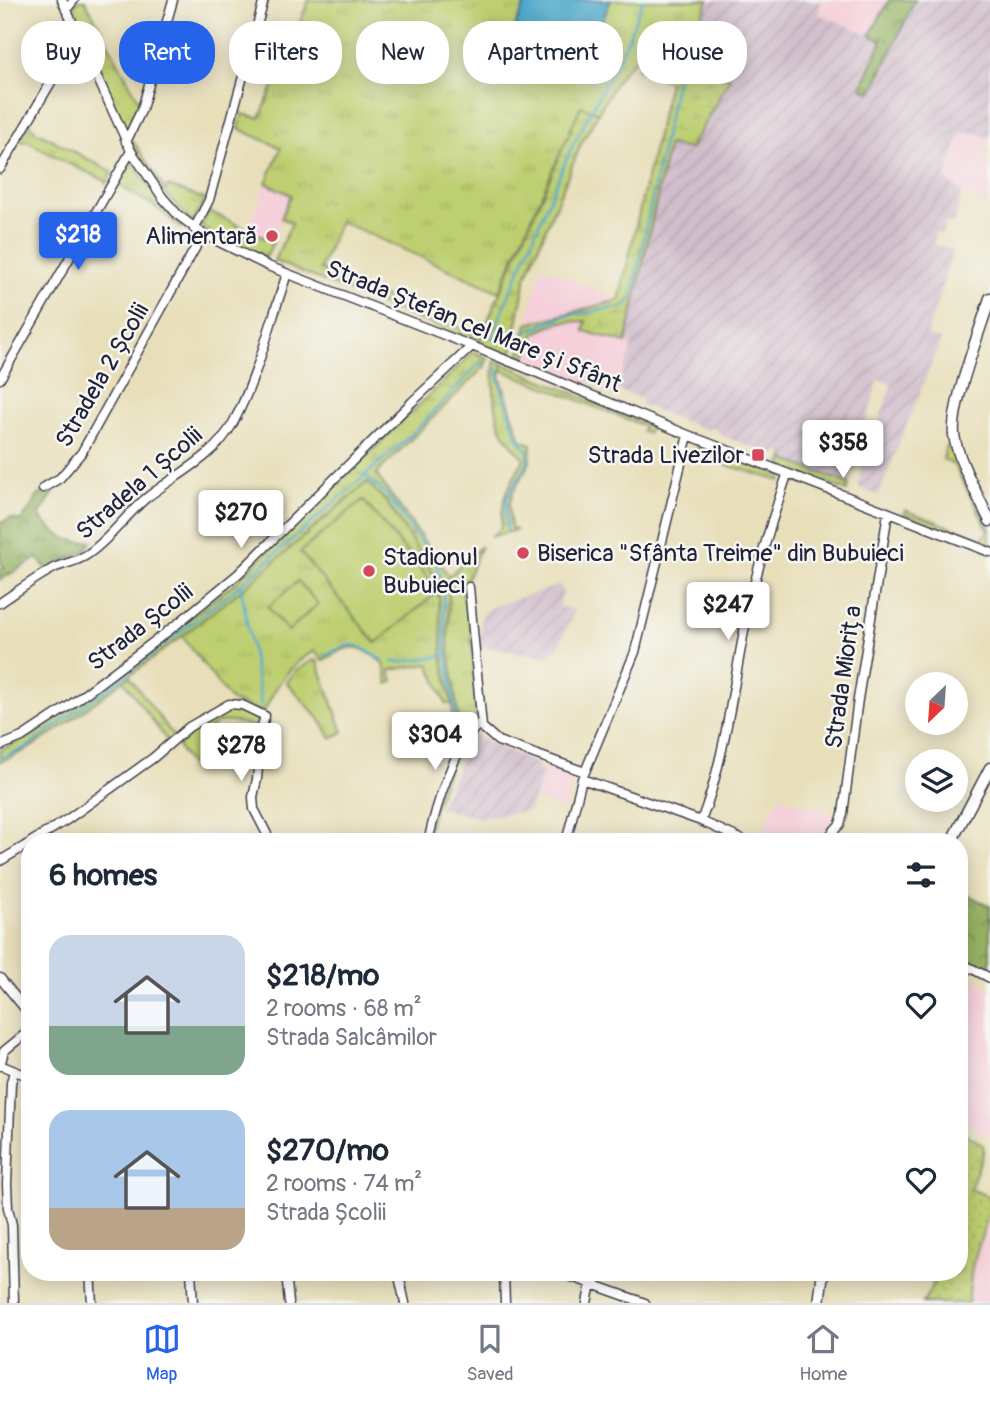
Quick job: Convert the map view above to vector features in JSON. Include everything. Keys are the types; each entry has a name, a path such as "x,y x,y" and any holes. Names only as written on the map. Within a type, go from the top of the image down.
{"street":[{"name":"Strada Ștefan cel Mare și Sfânt","path":"62,0 71,21"},
{"path":"66,10 74,0"},
{"path":"126,142 142,109 173,0"},
{"path":"194,229 212,188 264,0"},
{"path":"0,169 50,84"},
{"name":"Strada Ștefan cel Mare și Sfânt","path":"99,84 131,151 163,198 194,229 203,234 287,274 788,475 990,552"},
{"path":"0,379 131,151"},
{"name":"Stradela 2 Școlii","path":"43,488 60,478 82,452 203,234"},
{"name":"Stradela 1 Școlii","path":"0,603 51,570 89,553 146,498 199,461 221,439 232,426 243,403 287,274"},
{"path":"990,298 964,382 954,434 990,521"},
{"name":"Strada Școlii","path":"0,746 22,737 69,706 238,574 472,346"},
{"path":"568,833 583,776 635,652 688,435"},
{"path":"704,822 762,553 788,475"},
{"name":"Strada Miorița","path":"834,833 843,814 858,699 888,513"},
{"path":"469,587 475,633 480,723 486,733 498,741 728,833"},
{"path":"45,833 153,758 189,727 229,704 242,705 265,716 253,797 254,809 266,833"},
{"path":"430,833 437,806 459,752 470,733 480,723"},
{"path":"956,833 990,768"},
{"path":"0,861 21,848"},
{"path":"968,967 990,978"},
{"path":"0,978 21,1004"},
{"path":"21,1037 4,1051 0,1065 21,1074"},
{"path":"14,1071 11,1083 7,1184 12,1225 15,1303"},
{"path":"91,1281 92,1303"},
{"path":"192,1281 193,1303"},
{"path":"287,1281 289,1303"},
{"path":"400,1281 405,1303"},
{"path":"504,1281 505,1303"},
{"path":"585,1281 645,1303"},
{"path":"819,1303 822,1281"},
{"path":"587,1303 591,1283"}],"shaded area":[{"path":"708,0 820,0 819,14 882,40 861,87 871,92 915,0 990,0 990,138 972,132 961,133 945,179 962,192 954,224 946,222 942,234 935,232 933,244 953,250 927,335 941,340 878,496 860,488 859,483 892,384 878,380 857,456 851,454 849,460 855,462 849,484 786,460 785,455 778,451 773,455 721,435 711,427 707,430 640,404 642,399 618,390 632,345 626,343 668,145 725,84 747,84 747,21 700,21"},
{"path":"820,0 889,0 870,35 819,14"},
{"path":"972,132 990,138 983,161 990,165 990,194 986,204 958,191 945,179 961,133"},
{"path":"266,183 291,195 273,242 247,230"},
{"path":"541,266 619,300 527,324"},
{"path":"586,321 584,331 632,345 616,394 525,356 535,333 560,322"},
{"path":"560,585 563,592 559,606 575,610 558,647 545,657 479,646 482,615 489,608"},
{"path":"473,734 539,765 537,769 544,774 528,811 480,818 439,808"},
{"path":"545,768 573,779 565,811 533,798"},
{"path":"780,796 837,816 837,821 828,833 761,832"},
{"path":"968,977 990,988 990,1136 968,1125"},
{"path":"990,1209 990,1303 968,1303 972,1267"}],"green space":[{"path":"77,0 85,0 96,21 77,21 73,13"},
{"path":"309,0 708,0 701,21 637,21 637,60 623,72 623,21 463,21 463,84 615,84 598,113 581,106 499,292 340,221 320,269 480,337 478,343 274,261 292,223 281,218 291,195 266,183 281,148 239,129 242,114 260,118 274,84 342,84 342,21 300,21"},
{"path":"889,0 915,0 872,92 861,88 882,41 870,35"},
{"path":"105,37 119,64 119,84 130,84 140,103 126,134 104,84"},
{"path":"669,84 727,84 690,149 668,145 626,343 584,331 586,321 560,322 535,333 524,361 519,359 527,324 619,300"},
{"path":"581,106 598,113 581,144 526,277 511,355 478,343"},
{"path":"29,123 34,130 112,172 106,184 104,180 27,141 20,140"},
{"path":"132,140 166,190 168,186 205,199 193,223 161,189 131,145"},
{"path":"130,159 154,193 182,225 181,228 157,208 115,183"},
{"path":"209,211 273,242 266,258 229,243 201,227"},
{"path":"474,352 488,358 484,367 376,474 449,576 448,642 461,737 454,736 453,733 452,704 443,660 438,581 386,501 367,482 245,587 182,636 62,727 28,749 0,762 0,750 35,734 117,675 237,581"},
{"path":"495,361 503,364 500,376 521,440 531,444 530,462 513,492 509,506 511,528 516,530 490,537 501,528 507,492 524,459 507,439 500,425 494,387"},
{"path":"503,364 679,437 682,442 676,465 672,466 676,438 650,427 647,433 642,431 644,426 501,370"},
{"path":"702,446 782,476 781,481 692,455 695,448"},
{"path":"946,446 951,448 990,529 990,542 981,545 904,514 905,510 983,539 988,530 955,466 943,459"},
{"path":"785,455 786,460 849,484 847,491 781,466"},
{"path":"367,482 386,501 438,581 443,660 452,704 446,704 429,664 390,670 393,682 388,684 384,664 360,648 347,648 322,661 315,651 306,656 284,677 264,712 231,701 182,636 245,587"},
{"path":"56,489 39,516 50,528 68,539 92,541 85,551 47,569 37,558 0,580 0,570 4,568 0,561 0,523 11,518 20,521 38,495"},
{"name":"Stadionul Bubuieci","path":"363,500 439,591 376,643 300,552"},
{"path":"481,546 462,591 471,629 476,717 461,737 448,642 449,576"},
{"path":"298,581 318,604 288,631 268,607"},
{"path":"313,660 317,661 343,732 331,738 318,717 287,683 294,672"},
{"path":"129,676 174,737 168,742 123,680"},
{"path":"237,706 254,717 259,728 229,722 214,725 201,743 193,770 177,745 212,715"},
{"path":"454,736 461,737 427,833 422,833 428,807"},
{"path":"968,895 990,906 990,973 968,962"},
{"path":"968,1135 983,1145 984,1151 970,1189 990,1197 990,1209 972,1267 968,1303 923,1303 934,1281 968,1281"}],"water":[{"path":"526,0 611,0 602,21 517,21"}],"waterway":[{"path":"491,338 569,153 625,46 643,0"},
{"path":"526,332 564,316 626,306 632,297 675,84"},
{"path":"491,338 513,334"},
{"path":"0,758 27,747 238,587 411,435 482,361"},
{"path":"496,367 514,428 528,455 525,468 508,497 507,530"},
{"path":"365,476 386,494 436,563 443,586 445,643 458,730 424,833"},
{"path":"241,587 261,704"},
{"path":"325,656 354,645 382,660"},
{"path":"392,662 447,655"}],"place":[{"name":"Alimentară","path":"272,236"},
{"name":"Strada Livezilor","path":"758,455"},
{"name":"Biserica \"Sfânta Treime\" din Bubuieci","path":"523,553"},
{"name":"Stadionul Bubuieci","path":"369,571"}]}
